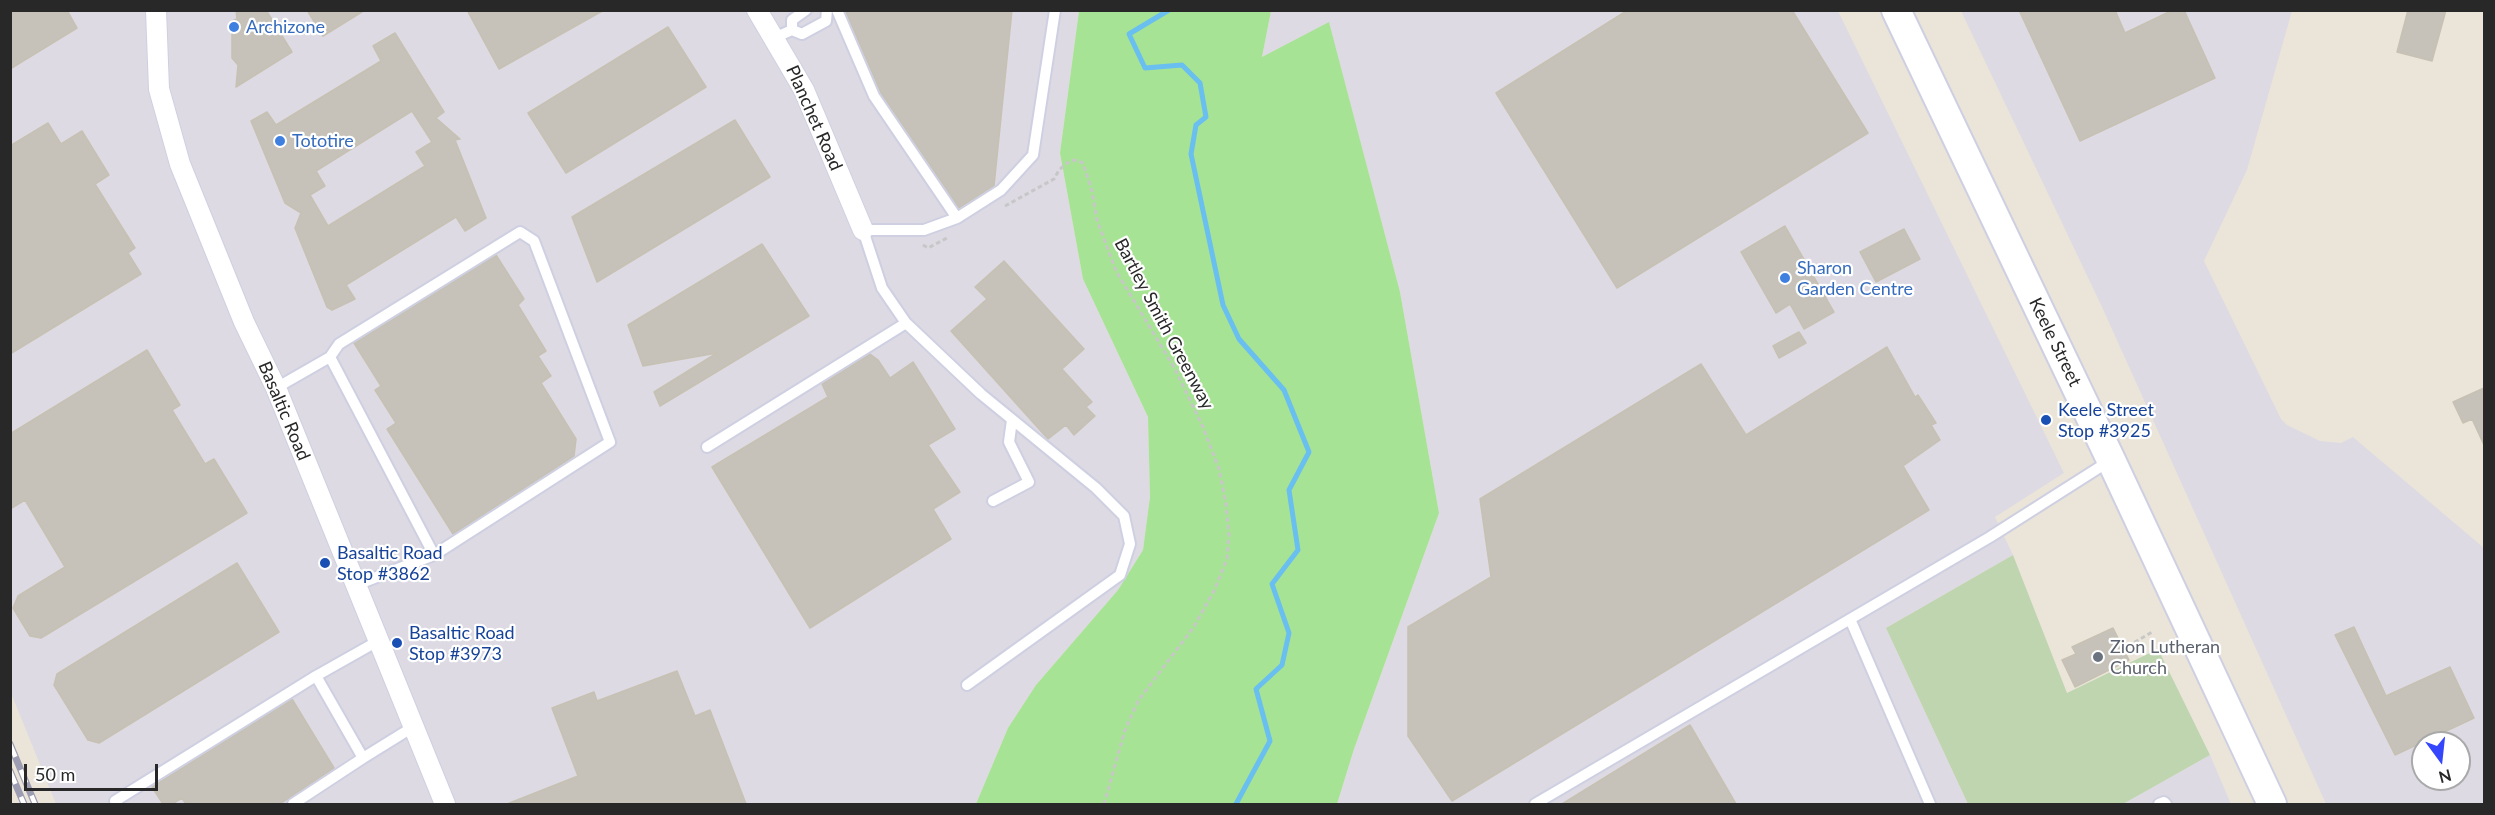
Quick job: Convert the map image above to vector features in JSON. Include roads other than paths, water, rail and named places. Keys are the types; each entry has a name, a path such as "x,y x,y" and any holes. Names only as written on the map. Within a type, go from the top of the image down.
{"main road":[{"name":"Keele Street","path":"1896,10 2272,804"}],"street":[{"name":"Basaltic Road","path":"156,10 159,89 180,164 244,322 276,388 445,804"},
{"name":"Planchet Road","path":"757,10 783,34 863,230"}],"lane":[{"path":"783,34 792,20 806,10"},
{"path":"783,34 802,34 826,21 827,10"},
{"path":"837,10 874,96 957,218"},
{"path":"968,685 1120,575 1130,544 1124,516 1096,489 981,394 906,323 882,288 863,230 924,230 957,218 1001,190 1033,155 1055,10"},
{"path":"276,388 330,357 339,344 520,232 534,241 610,442 434,555 356,585"},
{"path":"707,447 906,323"},
{"path":"330,357 434,555"},
{"path":"993,501 1029,482 1009,442 1012,420"},
{"path":"1535,804 1990,537 2111,460"},
{"path":"1850,620 1930,804"},
{"path":"117,804 115,801 316,676 378,641"},
{"path":"316,676 363,758"},
{"path":"293,804 413,727"},
{"path":"2159,804 2164,802 2166,804"}],"waterway":[{"path":"1169,10 1129,34 1145,68 1182,65 1200,83 1206,117 1196,125 1191,154 1223,305 1239,339 1284,390 1309,452 1289,490 1298,550 1272,584 1289,633 1282,665 1256,689 1270,741 1236,804"}],"railway":[{"path":"10,744 35,804"},
{"path":"10,771 24,804"}],"place":[{"name":"Archizone","path":"234,27"},
{"name":"Tototire","path":"280,141"},
{"name":"Sharon Garden Centre","path":"1785,278"},
{"name":"Keele Street Stop #3925","path":"2046,420"},
{"name":"Basaltic Road Stop #3862","path":"325,563"},
{"name":"Basaltic Road Stop #3973","path":"397,643"},
{"name":"Zion Lutheran Church","path":"2098,657"}]}
